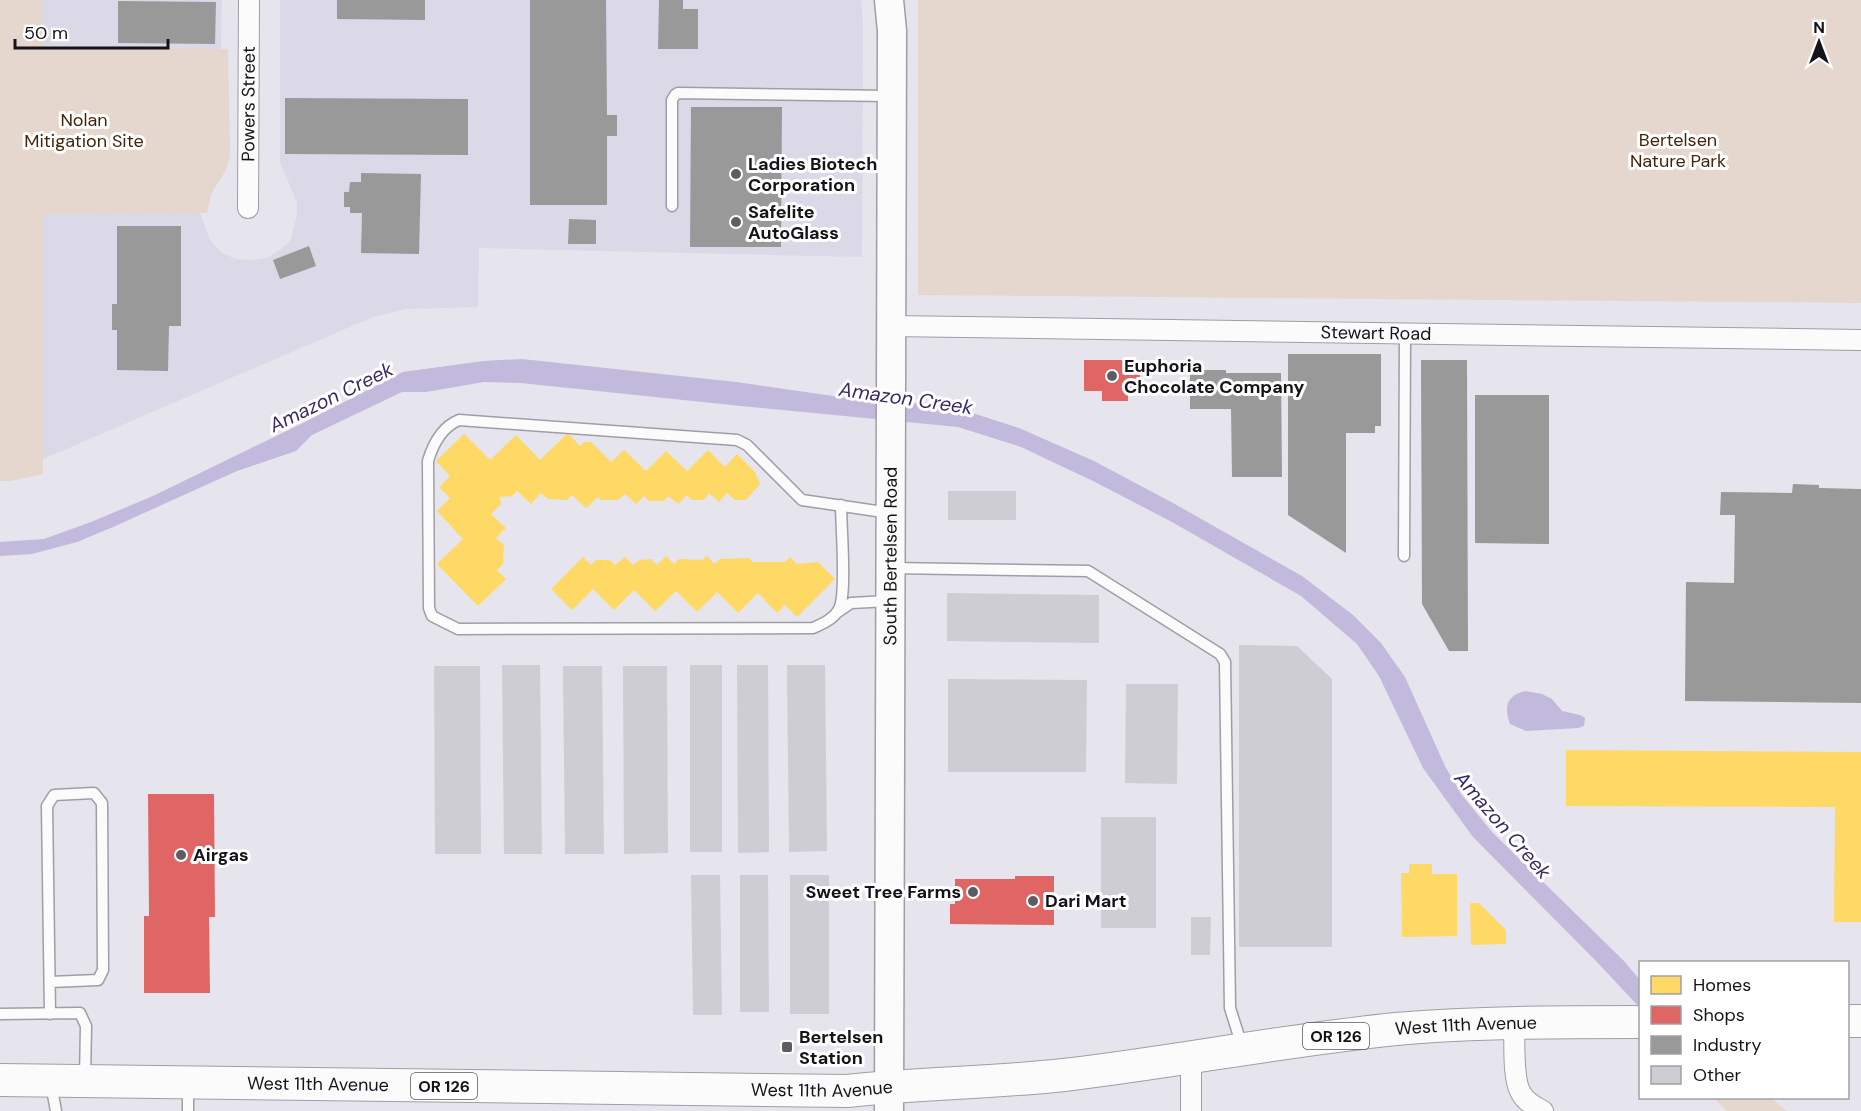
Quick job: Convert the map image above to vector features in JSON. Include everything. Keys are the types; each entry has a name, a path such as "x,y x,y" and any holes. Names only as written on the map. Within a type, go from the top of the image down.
{"main road":[{"name":"West 11th Avenue","path":"0,1080 84,1081 188,1097 847,1091 889,1099 964,1084 1038,1078 1395,1029 1514,1022 1639,1022"}],"street":[{"name":"Powers Street","path":"248,207 249,0"},
{"name":"South Bertelsen Road","path":"889,0 892,32 889,1099"},
{"name":"Stewart Road","path":"890,326 1861,340"},
{"path":"1514,1022 1516,1075 1521,1093 1543,1111"},
{"path":"1191,1057 1191,1111"}],"lane":[{"path":"672,206 672,99 678,93 891,96"},
{"path":"1404,556 1405,333"},
{"path":"851,603 813,628 458,629 432,616 429,608 428,461 431,452 443,431 451,423 466,420 736,440 747,445 802,500 890,513"},
{"path":"838,612 842,595 841,505"},
{"path":"890,568 1088,571 1220,654 1225,662 1230,1008 1243,1050"},
{"path":"842,595 847,602 851,603 890,601"},
{"path":"50,982 98,980 104,969 102,803 94,793 54,795 47,806 50,982 51,1014"},
{"path":"0,1014 80,1013 86,1026 84,1081"},
{"path":"51,1081 56,1111"}],"shaded area":[{"path":"42,0 222,0 221,49 42,47"},
{"path":"280,0 861,0 863,24 862,257 479,248 478,307 406,309 373,317 43,459 43,214 200,213 210,240 221,252 235,259 266,258 279,251 290,241 297,215 297,202 280,162"},
{"path":"522,359 736,382 847,398 957,408 1019,428 1094,461 1173,503 1302,576 1353,615 1381,643 1405,677 1445,766 1461,794 1492,832 1624,961 1639,979 1639,1007 1473,837 1423,768 1379,676 1357,644 1301,596 1172,522 1093,481 1021,447 958,427 521,383 484,382 426,392 402,392 312,435 296,451 237,471 77,542 32,554 0,556 0,542 44,539 153,496 403,372 483,361"},
{"path":"1525,691 1542,694 1552,699 1562,711 1580,715 1585,718 1584,726 1526,731 1510,724 1507,712 1508,703 1514,696"}],"green space":[{"name":"Nolan Mitigation Site","path":"0,0 42,0 43,47 228,49 230,155 226,170 211,194 207,213 43,214 43,474 11,481 0,481"},
{"name":"Bertelsen Nature Park","path":"918,0 1861,0 1861,303 918,295"},
{"path":"1714,1099 1772,1099 1787,1111 1727,1111"}],"building: Homes":[{"path":"568,433 580,446 584,442 591,442 611,462 624,450 646,471 666,451 687,471 708,450 725,467 737,454 755,472 760,484 746,500 735,500 727,493 719,502 709,493 704,500 691,500 687,495 678,504 668,496 664,501 649,501 644,496 636,504 625,494 618,500 601,500 598,497 586,508 572,495 567,500 548,499 541,493 531,504 517,491 512,496 500,497 501,504 491,514 506,528 496,538 504,545 503,564 497,570 506,579 478,606 437,564 463,539 437,511 450,498 439,487 450,476 436,461 464,434 490,460 516,435 540,460"},
{"path":"666,556 674,564 679,559 702,560 707,556 714,564 720,559 750,558 752,562 785,562 790,557 797,564 818,562 835,579 797,617 785,605 777,613 758,593 738,613 717,592 697,612 676,591 655,611 634,590 614,610 593,589 572,610 551,589 583,557 591,565 596,560 610,560 615,565 625,557 633,565 639,560 651,559 657,565"},
{"path":"1566,750 1861,752 1861,922 1834,922 1835,807 1566,806"},
{"path":"1409,864 1432,864 1432,874 1457,874 1457,936 1402,937 1401,873 1409,873"},
{"path":"1470,903 1479,903 1506,930 1506,944 1471,945"}],"building: Shops":[{"name":"Euphoria Chocolate Company","path":"1084,360 1140,360 1140,392 1128,392 1128,401 1102,401 1102,391 1084,391"},
{"name":"Airgas","path":"148,794 214,794 215,917 209,917 210,993 144,993 144,916 149,916"},
{"path":"1015,876 1054,876 1054,925 950,924 950,904 955,904 955,879 1015,879"}],"building: Industry":[{"path":"337,0 425,0 425,20 337,19"},
{"path":"530,0 606,0 607,115 617,115 617,136 607,136 607,205 530,205"},
{"path":"659,0 683,0 683,9 698,9 698,49 658,49"},
{"path":"118,1 216,2 215,44 118,43"},
{"path":"285,98 468,99 468,155 285,154"},
{"path":"691,107 782,107 781,247 690,247"},
{"path":"361,173 421,174 419,254 361,253 362,213 350,213 350,207 344,207 344,192 349,192 350,182 361,182"},
{"path":"569,219 596,220 596,244 568,244"},
{"path":"117,226 181,226 181,326 169,326 168,371 117,370 117,330 112,330 112,304 117,304"},
{"path":"309,246 316,266 280,279 273,260"},
{"path":"1288,354 1381,354 1381,426 1375,426 1375,433 1346,433 1346,553 1288,515"},
{"path":"1421,360 1467,360 1468,651 1449,651 1422,604"},
{"path":"1190,370 1226,370 1226,373 1281,373 1282,477 1232,477 1231,409 1190,409"},
{"path":"1475,395 1549,395 1549,544 1475,543"},
{"path":"1793,484 1819,485 1819,488 1861,489 1861,703 1685,701 1686,582 1734,583 1735,515 1720,515 1721,492 1792,493"}],"building: Other":[{"path":"948,491 1016,491 1016,520 948,520"},
{"path":"947,593 1099,595 1099,643 947,641"},
{"path":"1239,645 1297,646 1332,679 1332,947 1239,947"},
{"path":"502,665 540,665 542,854 504,854"},
{"path":"690,665 722,665 722,852 690,852"},
{"path":"737,665 768,665 769,852 738,853"},
{"path":"787,665 825,665 827,851 789,852"},
{"path":"434,666 480,666 481,854 435,854"},
{"path":"563,666 602,666 604,854 565,854"},
{"path":"623,666 667,666 668,853 624,854"},
{"path":"948,679 1087,680 1086,772 948,772"},
{"path":"1126,684 1178,684 1177,784 1125,783"},
{"path":"1101,817 1156,817 1156,928 1101,928"},
{"path":"691,875 720,875 722,1015 693,1015"},
{"path":"740,875 768,875 769,1012 740,1012"},
{"path":"790,875 829,875 829,1014 790,1014"},
{"path":"1191,917 1211,917 1210,955 1191,955"}],"place":[{"name":"Ladies Biotech Corporation","path":"736,174"},
{"name":"Safelite AutoGlass","path":"736,222"},
{"name":"Euphoria Chocolate Company","path":"1112,376"},
{"name":"Airgas","path":"181,855"},
{"name":"Sweet Tree Farms","path":"973,892"},
{"name":"Dari Mart","path":"1033,901"},
{"name":"Bertelsen Station","path":"787,1047"}],"water label":[{"name":"Amazon Creek","path":"331,397"},
{"name":"Amazon Creek","path":"906,398"},
{"name":"Amazon Creek","path":"1503,825"}]}
